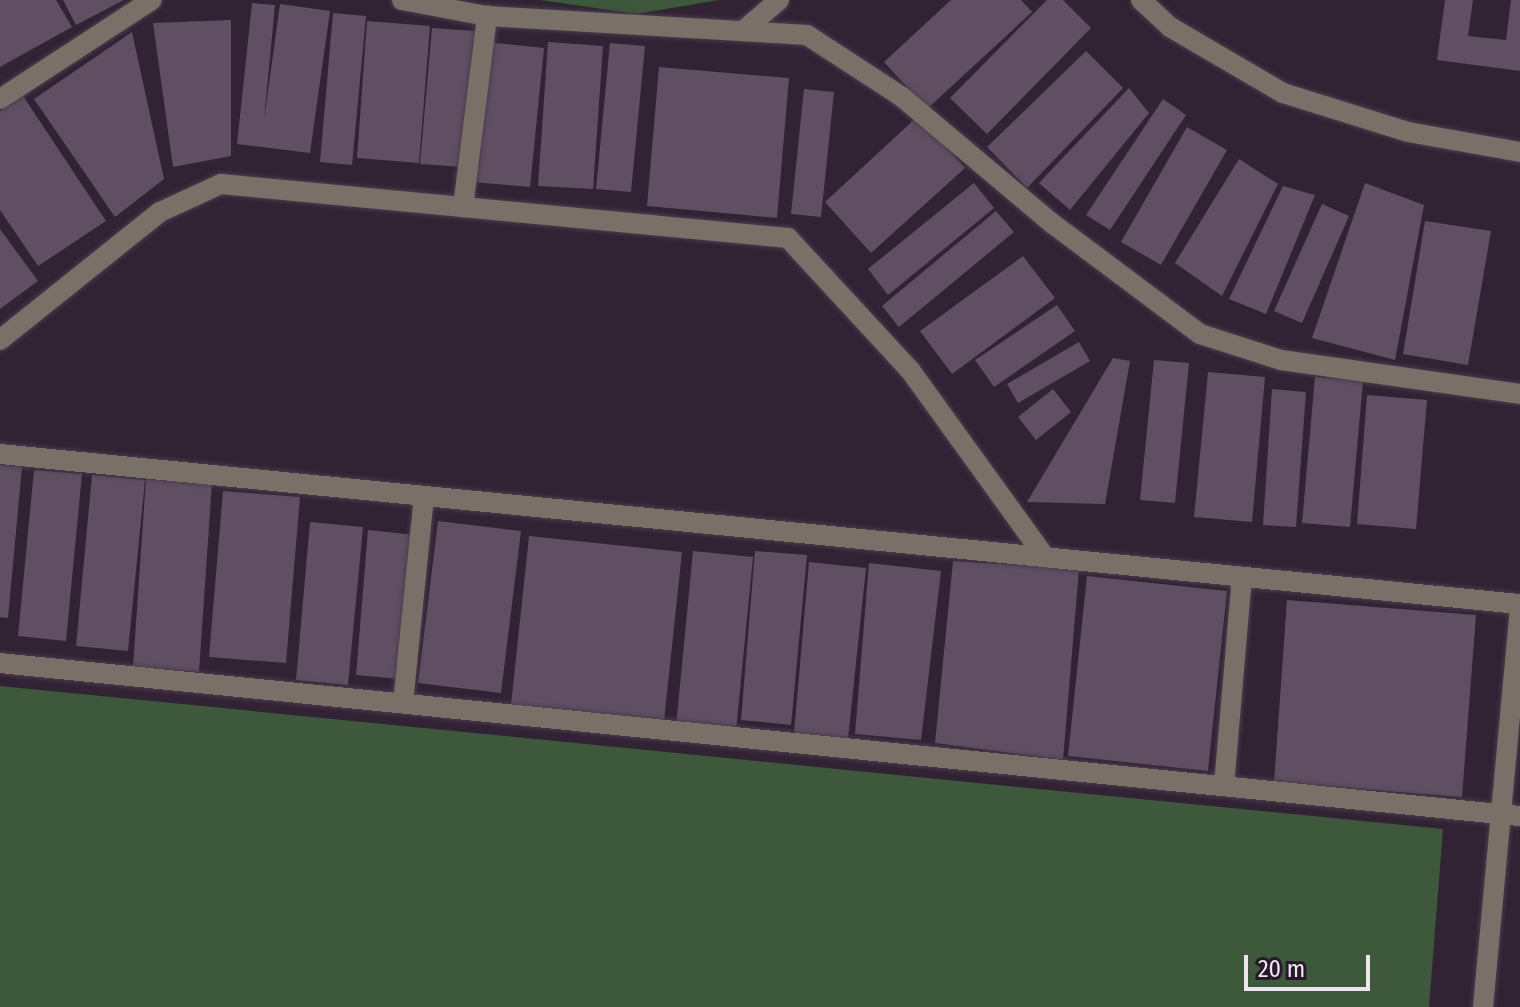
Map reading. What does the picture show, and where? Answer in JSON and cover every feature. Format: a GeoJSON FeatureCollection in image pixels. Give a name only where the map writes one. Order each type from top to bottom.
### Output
{"type":"FeatureCollection","features":[{"type":"Feature","properties":{"kind":"street"},"geometry":{"type":"LineString","coordinates":[[0,99],[152,0]]}},
{"type":"Feature","properties":{"kind":"street"},"geometry":{"type":"LineString","coordinates":[[402,0],[487,16],[807,35],[842,52],[1200,334],[1281,360],[1520,394]]}},
{"type":"Feature","properties":{"kind":"street"},"geometry":{"type":"LineString","coordinates":[[744,30],[779,0]]}},
{"type":"Feature","properties":{"kind":"street"},"geometry":{"type":"LineString","coordinates":[[1141,0],[1170,27],[1283,93],[1408,132],[1520,152]]}},
{"type":"Feature","properties":{"kind":"street"},"geometry":{"type":"LineString","coordinates":[[463,207],[487,16]]}},
{"type":"Feature","properties":{"kind":"street"},"geometry":{"type":"LineString","coordinates":[[0,340],[160,212],[221,184],[788,238],[910,370],[1045,557]]}},
{"type":"Feature","properties":{"kind":"street"},"geometry":{"type":"LineString","coordinates":[[0,454],[1520,606],[1511,815],[1483,1007]]}},
{"type":"Feature","properties":{"kind":"street"},"geometry":{"type":"LineString","coordinates":[[403,703],[424,496]]}},
{"type":"Feature","properties":{"kind":"street"},"geometry":{"type":"LineString","coordinates":[[1224,786],[1242,577]]}},
{"type":"Feature","properties":{"kind":"street"},"geometry":{"type":"LineString","coordinates":[[0,663],[1511,815]]}},
{"type":"Feature","properties":{"kind":"green space"},"geometry":{"type":"Polygon","coordinates":[[[540,0],[719,0],[636,14],[540,0]]]}},
{"type":"Feature","properties":{"kind":"green space"},"geometry":{"type":"Polygon","coordinates":[[[0,686],[1443,829],[1429,1007],[0,1007],[0,686]]]}},
{"type":"Feature","properties":{"kind":"building"},"geometry":{"type":"Polygon","coordinates":[[[0,0],[56,0],[72,27],[0,67],[0,0]]]}},
{"type":"Feature","properties":{"kind":"building"},"geometry":{"type":"Polygon","coordinates":[[[63,0],[124,0],[76,25],[63,0]]]}},
{"type":"Feature","properties":{"kind":"building"},"geometry":{"type":"Polygon","coordinates":[[[951,0],[1021,0],[1032,12],[927,109],[884,62],[951,0]]]}},
{"type":"Feature","properties":{"kind":"building"},"geometry":{"type":"Polygon","coordinates":[[[1047,0],[1063,0],[1091,28],[987,134],[950,98],[1047,0]]]}},
{"type":"Feature","properties":{"kind":"building"},"geometry":{"type":"Polygon","coordinates":[[[1445,0],[1473,0],[1468,36],[1506,40],[1511,0],[1520,0],[1520,71],[1437,60],[1445,0]]]}},
{"type":"Feature","properties":{"kind":"building"},"geometry":{"type":"Polygon","coordinates":[[[252,3],[275,5],[264,120],[280,4],[330,11],[310,153],[237,144],[252,3]]]}},
{"type":"Feature","properties":{"kind":"building"},"geometry":{"type":"Polygon","coordinates":[[[333,13],[366,16],[352,165],[320,162],[333,13]]]}},
{"type":"Feature","properties":{"kind":"building"},"geometry":{"type":"Polygon","coordinates":[[[231,20],[231,156],[173,167],[153,23],[231,20]]]}},
{"type":"Feature","properties":{"kind":"building"},"geometry":{"type":"Polygon","coordinates":[[[367,21],[430,26],[419,163],[357,158],[367,21]]]}},
{"type":"Feature","properties":{"kind":"building"},"geometry":{"type":"Polygon","coordinates":[[[432,28],[476,31],[464,167],[420,164],[432,28]]]}},
{"type":"Feature","properties":{"kind":"building"},"geometry":{"type":"Polygon","coordinates":[[[132,32],[164,179],[115,217],[34,99],[132,32]]]}},
{"type":"Feature","properties":{"kind":"building"},"geometry":{"type":"Polygon","coordinates":[[[487,42],[544,48],[530,187],[473,182],[487,42]]]}},
{"type":"Feature","properties":{"kind":"building"},"geometry":{"type":"Polygon","coordinates":[[[548,42],[603,46],[593,189],[538,186],[548,42]]]}},
{"type":"Feature","properties":{"kind":"building"},"geometry":{"type":"Polygon","coordinates":[[[610,43],[645,46],[631,192],[596,189],[610,43]]]}},
{"type":"Feature","properties":{"kind":"building"},"geometry":{"type":"Polygon","coordinates":[[[1086,51],[1123,88],[1027,188],[987,147],[1086,51]]]}},
{"type":"Feature","properties":{"kind":"building"},"geometry":{"type":"Polygon","coordinates":[[[659,67],[789,78],[777,218],[647,206],[659,67]]]}},
{"type":"Feature","properties":{"kind":"building"},"geometry":{"type":"Polygon","coordinates":[[[1129,88],[1149,113],[1070,210],[1039,183],[1129,88]]]}},
{"type":"Feature","properties":{"kind":"building"},"geometry":{"type":"Polygon","coordinates":[[[804,89],[834,92],[821,217],[791,214],[804,89]]]}},
{"type":"Feature","properties":{"kind":"building"},"geometry":{"type":"Polygon","coordinates":[[[23,96],[106,221],[38,266],[0,210],[0,111],[23,96]]]}},
{"type":"Feature","properties":{"kind":"building"},"geometry":{"type":"Polygon","coordinates":[[[1163,99],[1186,115],[1110,230],[1086,215],[1163,99]]]}},
{"type":"Feature","properties":{"kind":"building"},"geometry":{"type":"Polygon","coordinates":[[[918,116],[965,168],[871,253],[825,202],[918,116]]]}},
{"type":"Feature","properties":{"kind":"building"},"geometry":{"type":"Polygon","coordinates":[[[1187,127],[1227,150],[1161,265],[1121,242],[1187,127]]]}},
{"type":"Feature","properties":{"kind":"building"},"geometry":{"type":"Polygon","coordinates":[[[1239,159],[1278,184],[1222,296],[1175,263],[1239,159]]]}},
{"type":"Feature","properties":{"kind":"building"},"geometry":{"type":"Polygon","coordinates":[[[974,183],[994,208],[888,295],[868,269],[974,183]]]}},
{"type":"Feature","properties":{"kind":"building"},"geometry":{"type":"Polygon","coordinates":[[[1365,183],[1424,205],[1395,360],[1312,338],[1365,183]]]}},
{"type":"Feature","properties":{"kind":"building"},"geometry":{"type":"Polygon","coordinates":[[[1283,186],[1315,195],[1266,314],[1229,299],[1283,186]]]}},
{"type":"Feature","properties":{"kind":"building"},"geometry":{"type":"Polygon","coordinates":[[[1322,204],[1349,216],[1302,323],[1274,311],[1322,204]]]}},
{"type":"Feature","properties":{"kind":"building"},"geometry":{"type":"Polygon","coordinates":[[[996,211],[1014,232],[899,327],[882,306],[996,211]]]}},
{"type":"Feature","properties":{"kind":"building"},"geometry":{"type":"Polygon","coordinates":[[[1425,221],[1491,231],[1468,365],[1403,354],[1425,221]]]}},
{"type":"Feature","properties":{"kind":"building"},"geometry":{"type":"Polygon","coordinates":[[[0,229],[38,281],[0,309],[0,229]]]}},
{"type":"Feature","properties":{"kind":"building"},"geometry":{"type":"Polygon","coordinates":[[[1023,256],[1055,298],[952,374],[920,331],[1023,256]]]}},
{"type":"Feature","properties":{"kind":"building"},"geometry":{"type":"Polygon","coordinates":[[[1057,305],[1075,331],[994,387],[975,360],[1057,305]]]}},
{"type":"Feature","properties":{"kind":"building"},"geometry":{"type":"Polygon","coordinates":[[[1079,342],[1090,361],[1018,403],[1007,384],[1079,342]]]}},
{"type":"Feature","properties":{"kind":"building"},"geometry":{"type":"Polygon","coordinates":[[[1113,358],[1130,361],[1105,504],[1027,502],[1113,358]]]}},
{"type":"Feature","properties":{"kind":"building"},"geometry":{"type":"Polygon","coordinates":[[[1154,360],[1189,363],[1175,503],[1140,500],[1154,360]]]}},
{"type":"Feature","properties":{"kind":"building"},"geometry":{"type":"Polygon","coordinates":[[[1208,372],[1265,377],[1252,522],[1194,517],[1208,372]]]}},
{"type":"Feature","properties":{"kind":"building"},"geometry":{"type":"Polygon","coordinates":[[[1315,377],[1363,381],[1350,527],[1302,523],[1315,377]]]}},
{"type":"Feature","properties":{"kind":"building"},"geometry":{"type":"Polygon","coordinates":[[[1053,389],[1071,412],[1036,440],[1018,417],[1053,389]]]}},
{"type":"Feature","properties":{"kind":"building"},"geometry":{"type":"Polygon","coordinates":[[[1272,389],[1306,392],[1296,527],[1263,525],[1272,389]]]}},
{"type":"Feature","properties":{"kind":"building"},"geometry":{"type":"Polygon","coordinates":[[[1367,395],[1427,400],[1416,529],[1357,524],[1367,395]]]}},
{"type":"Feature","properties":{"kind":"building"},"geometry":{"type":"Polygon","coordinates":[[[0,465],[22,467],[8,618],[0,617],[0,465]]]}},
{"type":"Feature","properties":{"kind":"building"},"geometry":{"type":"Polygon","coordinates":[[[34,470],[82,474],[66,641],[18,636],[34,470]]]}},
{"type":"Feature","properties":{"kind":"building"},"geometry":{"type":"Polygon","coordinates":[[[92,475],[145,480],[128,651],[76,646],[92,475]]]}},
{"type":"Feature","properties":{"kind":"building"},"geometry":{"type":"Polygon","coordinates":[[[146,479],[212,483],[199,672],[133,667],[146,479]]]}},
{"type":"Feature","properties":{"kind":"building"},"geometry":{"type":"Polygon","coordinates":[[[223,491],[300,497],[286,663],[209,657],[223,491]]]}},
{"type":"Feature","properties":{"kind":"building"},"geometry":{"type":"Polygon","coordinates":[[[438,521],[521,531],[501,693],[418,683],[438,521]]]}},
{"type":"Feature","properties":{"kind":"building"},"geometry":{"type":"Polygon","coordinates":[[[310,522],[363,527],[348,685],[296,680],[310,522]]]}},
{"type":"Feature","properties":{"kind":"building"},"geometry":{"type":"Polygon","coordinates":[[[368,530],[415,535],[401,679],[356,675],[368,530]]]}},
{"type":"Feature","properties":{"kind":"building"},"geometry":{"type":"Polygon","coordinates":[[[529,536],[682,552],[664,721],[511,705],[529,536]]]}},
{"type":"Feature","properties":{"kind":"building"},"geometry":{"type":"Polygon","coordinates":[[[693,551],[753,557],[736,731],[676,726],[693,551]]]}},
{"type":"Feature","properties":{"kind":"building"},"geometry":{"type":"Polygon","coordinates":[[[755,551],[807,555],[791,725],[741,720],[755,551]]]}},
{"type":"Feature","properties":{"kind":"building"},"geometry":{"type":"Polygon","coordinates":[[[953,561],[1079,569],[1063,760],[935,743],[953,561]]]}},
{"type":"Feature","properties":{"kind":"building"},"geometry":{"type":"Polygon","coordinates":[[[809,562],[866,568],[848,739],[794,733],[809,562]]]}},
{"type":"Feature","properties":{"kind":"building"},"geometry":{"type":"Polygon","coordinates":[[[869,563],[941,571],[921,740],[855,734],[869,563]]]}},
{"type":"Feature","properties":{"kind":"building"},"geometry":{"type":"Polygon","coordinates":[[[1087,576],[1227,591],[1208,771],[1068,756],[1087,576]]]}},
{"type":"Feature","properties":{"kind":"building"},"geometry":{"type":"Polygon","coordinates":[[[1287,600],[1476,615],[1462,797],[1274,782],[1287,600]]]}}]}
